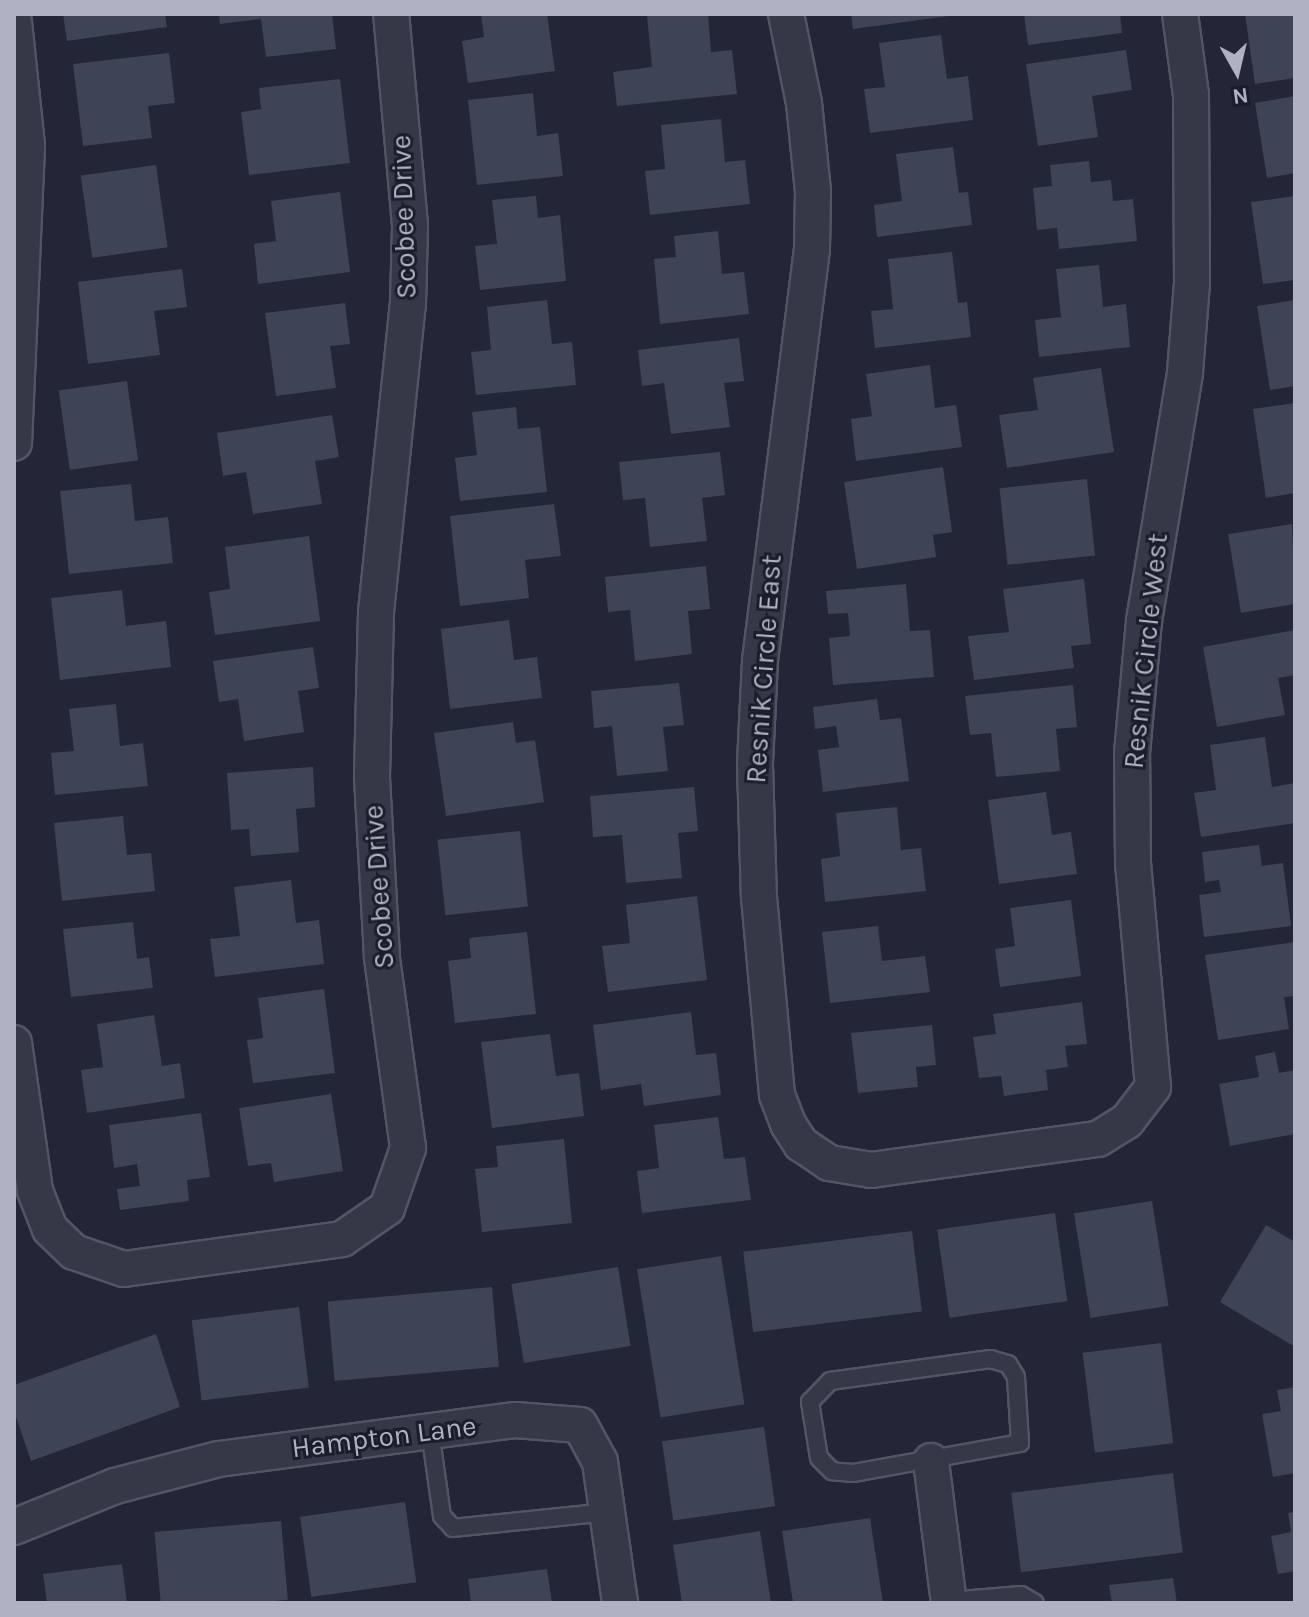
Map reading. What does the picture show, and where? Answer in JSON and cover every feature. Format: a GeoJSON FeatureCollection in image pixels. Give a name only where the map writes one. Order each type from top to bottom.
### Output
{"type":"FeatureCollection","features":[{"type":"Feature","properties":{"kind":"street","name":"Scobee Drive"},"geometry":{"type":"LineString","coordinates":[[14,1043],[35,1191],[50,1229],[74,1252],[124,1269],[342,1239],[387,1208],[408,1148],[382,957],[372,776],[376,612],[408,304],[410,225],[391,14]]}},
{"type":"Feature","properties":{"kind":"street","name":"Resnik Circle East"},"geometry":{"type":"LineString","coordinates":[[786,14],[804,103],[813,191],[804,328],[771,548],[755,750],[759,897],[777,1095],[801,1144],[829,1163],[871,1170],[972,1159]]}},
{"type":"Feature","properties":{"kind":"street","name":"Resnik Circle West"},"geometry":{"type":"LineString","coordinates":[[972,1159],[1098,1139],[1127,1121],[1153,1087],[1133,862],[1132,753],[1144,621],[1185,372],[1192,283],[1191,95],[1180,14]]}},
{"type":"Feature","properties":{"kind":"street"},"geometry":{"type":"LineString","coordinates":[[14,22],[20,174],[14,443]]}},
{"type":"Feature","properties":{"kind":"street","name":"Hampton Lane"},"geometry":{"type":"LineString","coordinates":[[14,1527],[115,1486],[219,1459],[515,1420],[580,1425],[600,1462],[620,1603]]}},
{"type":"Feature","properties":{"kind":"street"},"geometry":{"type":"LineString","coordinates":[[931,1461],[949,1602]]}},
{"type":"Feature","properties":{"kind":"lane"},"geometry":{"type":"LineString","coordinates":[[990,1359],[1008,1364],[1016,1377],[1020,1443],[931,1461],[853,1473],[832,1471],[819,1458],[810,1402],[815,1393],[830,1381],[990,1359]]}},
{"type":"Feature","properties":{"kind":"lane"},"geometry":{"type":"LineString","coordinates":[[430,1431],[442,1516],[453,1528],[607,1512]]}},
{"type":"Feature","properties":{"kind":"lane"},"geometry":{"type":"LineString","coordinates":[[949,1602],[1021,1595],[1035,1603]]}},
{"type":"Feature","properties":{"kind":"building"},"geometry":{"type":"Polygon","coordinates":[[[63,14],[165,14],[167,27],[67,41],[63,14]]]}},
{"type":"Feature","properties":{"kind":"building"},"geometry":{"type":"Polygon","coordinates":[[[219,14],[332,14],[336,49],[266,57],[261,19],[220,24],[219,14]]]}},
{"type":"Feature","properties":{"kind":"building"},"geometry":{"type":"Polygon","coordinates":[[[481,14],[547,14],[555,71],[468,83],[462,41],[484,37],[481,14]]]}},
{"type":"Feature","properties":{"kind":"building"},"geometry":{"type":"Polygon","coordinates":[[[708,14],[711,52],[732,50],[737,94],[617,106],[613,72],[652,67],[647,15],[708,14]]]}},
{"type":"Feature","properties":{"kind":"building"},"geometry":{"type":"Polygon","coordinates":[[[851,14],[949,14],[949,16],[853,29],[851,14]]]}},
{"type":"Feature","properties":{"kind":"building"},"geometry":{"type":"Polygon","coordinates":[[[1024,14],[1120,14],[1122,33],[1028,45],[1024,14]]]}},
{"type":"Feature","properties":{"kind":"building"},"geometry":{"type":"Polygon","coordinates":[[[1245,14],[1295,14],[1295,78],[1255,84],[1245,14]]]}},
{"type":"Feature","properties":{"kind":"building"},"geometry":{"type":"Polygon","coordinates":[[[941,35],[947,79],[968,76],[973,120],[870,133],[864,89],[885,87],[879,43],[941,35]]]}},
{"type":"Feature","properties":{"kind":"building"},"geometry":{"type":"Polygon","coordinates":[[[1126,50],[1132,90],[1092,96],[1098,137],[1038,146],[1026,64],[1126,50]]]}},
{"type":"Feature","properties":{"kind":"building"},"geometry":{"type":"Polygon","coordinates":[[[169,53],[175,103],[148,106],[152,138],[83,146],[73,64],[169,53]]]}},
{"type":"Feature","properties":{"kind":"building"},"geometry":{"type":"Polygon","coordinates":[[[340,79],[350,163],[249,175],[241,112],[261,109],[259,88],[340,79]]]}},
{"type":"Feature","properties":{"kind":"building"},"geometry":{"type":"Polygon","coordinates":[[[533,93],[537,136],[558,133],[563,176],[477,185],[468,100],[533,93]]]}},
{"type":"Feature","properties":{"kind":"building"},"geometry":{"type":"Polygon","coordinates":[[[1295,96],[1295,173],[1267,178],[1255,103],[1295,96]]]}},
{"type":"Feature","properties":{"kind":"building"},"geometry":{"type":"Polygon","coordinates":[[[721,119],[725,162],[745,160],[750,204],[650,215],[645,171],[665,169],[661,125],[721,119]]]}},
{"type":"Feature","properties":{"kind":"building"},"geometry":{"type":"Polygon","coordinates":[[[953,147],[959,193],[968,192],[972,225],[877,237],[874,205],[902,201],[896,154],[953,147]]]}},
{"type":"Feature","properties":{"kind":"building"},"geometry":{"type":"Polygon","coordinates":[[[1089,161],[1091,182],[1111,180],[1113,201],[1133,199],[1137,241],[1059,249],[1057,228],[1037,230],[1033,188],[1052,186],[1050,165],[1089,161]]]}},
{"type":"Feature","properties":{"kind":"building"},"geometry":{"type":"Polygon","coordinates":[[[156,165],[168,247],[92,258],[81,176],[156,165]]]}},
{"type":"Feature","properties":{"kind":"building"},"geometry":{"type":"Polygon","coordinates":[[[340,192],[350,272],[258,284],[254,244],[276,241],[271,201],[340,192]]]}},
{"type":"Feature","properties":{"kind":"building"},"geometry":{"type":"Polygon","coordinates":[[[536,196],[538,218],[560,215],[566,281],[480,290],[475,246],[497,244],[492,200],[536,196]]]}},
{"type":"Feature","properties":{"kind":"building"},"geometry":{"type":"Polygon","coordinates":[[[1295,196],[1295,280],[1263,284],[1251,202],[1295,196]]]}},
{"type":"Feature","properties":{"kind":"building"},"geometry":{"type":"Polygon","coordinates":[[[718,231],[722,274],[744,272],[749,314],[660,324],[654,259],[676,257],[674,236],[718,231]]]}},
{"type":"Feature","properties":{"kind":"building"},"geometry":{"type":"Polygon","coordinates":[[[952,252],[958,303],[967,302],[971,337],[875,348],[871,311],[893,309],[888,259],[952,252]]]}},
{"type":"Feature","properties":{"kind":"building"},"geometry":{"type":"Polygon","coordinates":[[[1099,265],[1103,307],[1126,304],[1130,347],[1039,357],[1035,320],[1061,317],[1056,269],[1099,265]]]}},
{"type":"Feature","properties":{"kind":"building"},"geometry":{"type":"Polygon","coordinates":[[[182,269],[187,307],[154,311],[160,355],[88,364],[78,282],[182,269]]]}},
{"type":"Feature","properties":{"kind":"building"},"geometry":{"type":"Polygon","coordinates":[[[547,300],[552,344],[572,342],[576,385],[476,395],[471,352],[491,350],[487,307],[547,300]]]}},
{"type":"Feature","properties":{"kind":"building"},"geometry":{"type":"Polygon","coordinates":[[[1295,300],[1295,386],[1270,390],[1257,306],[1295,300]]]}},
{"type":"Feature","properties":{"kind":"building"},"geometry":{"type":"Polygon","coordinates":[[[345,303],[350,344],[330,346],[336,388],[276,396],[265,313],[345,303]]]}},
{"type":"Feature","properties":{"kind":"building"},"geometry":{"type":"Polygon","coordinates":[[[739,338],[744,381],[724,383],[730,427],[671,434],[664,383],[642,386],[638,350],[739,338]]]}},
{"type":"Feature","properties":{"kind":"building"},"geometry":{"type":"Polygon","coordinates":[[[930,365],[935,408],[956,405],[962,447],[856,461],[851,419],[872,416],[866,374],[930,365]]]}},
{"type":"Feature","properties":{"kind":"building"},"geometry":{"type":"Polygon","coordinates":[[[1101,368],[1114,452],[1007,468],[999,415],[1038,410],[1033,378],[1101,368]]]}},
{"type":"Feature","properties":{"kind":"building"},"geometry":{"type":"Polygon","coordinates":[[[127,381],[138,460],[70,470],[59,391],[127,381]]]}},
{"type":"Feature","properties":{"kind":"building"},"geometry":{"type":"Polygon","coordinates":[[[1295,403],[1295,493],[1266,498],[1253,409],[1295,403]]]}},
{"type":"Feature","properties":{"kind":"building"},"geometry":{"type":"Polygon","coordinates":[[[516,407],[518,429],[540,427],[547,492],[460,501],[455,458],[477,455],[472,412],[516,407]]]}},
{"type":"Feature","properties":{"kind":"building"},"geometry":{"type":"Polygon","coordinates":[[[332,415],[339,457],[315,461],[322,504],[253,514],[246,472],[223,476],[217,433],[332,415]]]}},
{"type":"Feature","properties":{"kind":"building"},"geometry":{"type":"Polygon","coordinates":[[[720,452],[725,495],[702,498],[707,541],[650,547],[645,498],[623,500],[619,462],[720,452]]]}},
{"type":"Feature","properties":{"kind":"building"},"geometry":{"type":"Polygon","coordinates":[[[943,467],[952,532],[933,535],[936,557],[857,569],[844,482],[943,467]]]}},
{"type":"Feature","properties":{"kind":"building"},"geometry":{"type":"Polygon","coordinates":[[[1087,479],[1095,556],[1008,565],[999,488],[1087,479]]]}},
{"type":"Feature","properties":{"kind":"building"},"geometry":{"type":"Polygon","coordinates":[[[131,484],[135,521],[168,517],[173,563],[69,574],[60,491],[131,484]]]}},
{"type":"Feature","properties":{"kind":"building"},"geometry":{"type":"Polygon","coordinates":[[[554,504],[561,556],[525,560],[529,598],[460,606],[450,516],[554,504]]]}},
{"type":"Feature","properties":{"kind":"building"},"geometry":{"type":"Polygon","coordinates":[[[1292,524],[1295,604],[1241,613],[1228,534],[1292,524]]]}},
{"type":"Feature","properties":{"kind":"building"},"geometry":{"type":"Polygon","coordinates":[[[309,536],[320,621],[215,635],[209,592],[230,589],[225,547],[309,536]]]}},
{"type":"Feature","properties":{"kind":"building"},"geometry":{"type":"Polygon","coordinates":[[[706,566],[710,609],[688,611],[692,654],[635,661],[630,610],[608,612],[605,577],[706,566]]]}},
{"type":"Feature","properties":{"kind":"building"},"geometry":{"type":"Polygon","coordinates":[[[1084,579],[1091,644],[1071,646],[1074,668],[974,680],[968,636],[1009,632],[1003,589],[1084,579]]]}},
{"type":"Feature","properties":{"kind":"building"},"geometry":{"type":"Polygon","coordinates":[[[906,584],[910,631],[930,630],[934,677],[833,685],[829,638],[850,636],[848,613],[828,614],[826,591],[906,584]]]}},
{"type":"Feature","properties":{"kind":"building"},"geometry":{"type":"Polygon","coordinates":[[[122,590],[126,626],[166,621],[171,667],[60,680],[51,598],[122,590]]]}},
{"type":"Feature","properties":{"kind":"building"},"geometry":{"type":"Polygon","coordinates":[[[509,620],[514,660],[537,657],[542,698],[450,709],[441,629],[509,620]]]}},
{"type":"Feature","properties":{"kind":"building"},"geometry":{"type":"Polygon","coordinates":[[[1295,630],[1295,675],[1278,678],[1285,715],[1217,727],[1203,647],[1295,630]]]}},
{"type":"Feature","properties":{"kind":"building"},"geometry":{"type":"Polygon","coordinates":[[[313,647],[319,688],[298,691],[304,732],[244,741],[238,699],[219,702],[213,661],[313,647]]]}},
{"type":"Feature","properties":{"kind":"building"},"geometry":{"type":"Polygon","coordinates":[[[679,683],[684,725],[663,727],[668,771],[617,776],[612,726],[594,728],[591,691],[679,683]]]}},
{"type":"Feature","properties":{"kind":"building"},"geometry":{"type":"Polygon","coordinates":[[[1073,685],[1077,727],[1056,729],[1060,771],[996,777],[991,733],[970,735],[965,696],[1073,685]]]}},
{"type":"Feature","properties":{"kind":"building"},"geometry":{"type":"Polygon","coordinates":[[[877,699],[880,720],[901,718],[909,781],[823,792],[818,750],[839,747],[836,726],[815,729],[813,707],[877,699]]]}},
{"type":"Feature","properties":{"kind":"building"},"geometry":{"type":"Polygon","coordinates":[[[116,704],[120,746],[143,743],[148,786],[55,795],[51,753],[74,751],[69,709],[116,704]]]}},
{"type":"Feature","properties":{"kind":"building"},"geometry":{"type":"Polygon","coordinates":[[[513,722],[516,743],[535,740],[544,802],[446,816],[434,733],[513,722]]]}},
{"type":"Feature","properties":{"kind":"building"},"geometry":{"type":"Polygon","coordinates":[[[1265,737],[1272,787],[1295,783],[1295,823],[1201,837],[1194,793],[1216,790],[1210,745],[1265,737]]]}},
{"type":"Feature","properties":{"kind":"building"},"geometry":{"type":"Polygon","coordinates":[[[313,767],[315,807],[296,809],[299,852],[251,856],[249,829],[231,830],[227,773],[313,767]]]}},
{"type":"Feature","properties":{"kind":"building"},"geometry":{"type":"Polygon","coordinates":[[[694,787],[698,831],[678,833],[682,878],[626,883],[622,835],[593,837],[590,796],[694,787]]]}},
{"type":"Feature","properties":{"kind":"building"},"geometry":{"type":"Polygon","coordinates":[[[1046,792],[1052,835],[1071,832],[1077,874],[999,884],[988,800],[1046,792]]]}},
{"type":"Feature","properties":{"kind":"building"},"geometry":{"type":"Polygon","coordinates":[[[897,807],[901,850],[921,848],[926,891],[825,902],[821,859],[840,856],[836,813],[897,807]]]}},
{"type":"Feature","properties":{"kind":"building"},"geometry":{"type":"Polygon","coordinates":[[[123,816],[127,855],[151,853],[155,891],[62,901],[54,823],[123,816]]]}},
{"type":"Feature","properties":{"kind":"building"},"geometry":{"type":"Polygon","coordinates":[[[520,831],[528,907],[445,915],[437,840],[520,831]]]}},
{"type":"Feature","properties":{"kind":"building"},"geometry":{"type":"Polygon","coordinates":[[[1259,845],[1262,866],[1283,863],[1291,926],[1204,937],[1199,895],[1221,892],[1219,880],[1205,882],[1202,852],[1259,845]]]}},
{"type":"Feature","properties":{"kind":"building"},"geometry":{"type":"Polygon","coordinates":[[[291,880],[296,923],[319,920],[324,964],[215,977],[210,939],[240,936],[234,887],[291,880]]]}},
{"type":"Feature","properties":{"kind":"building"},"geometry":{"type":"Polygon","coordinates":[[[697,896],[707,980],[608,992],[602,946],[630,943],[626,905],[697,896]]]}},
{"type":"Feature","properties":{"kind":"building"},"geometry":{"type":"Polygon","coordinates":[[[1071,900],[1081,976],[1000,987],[995,949],[1015,946],[1010,908],[1071,900]]]}},
{"type":"Feature","properties":{"kind":"building"},"geometry":{"type":"Polygon","coordinates":[[[133,922],[137,959],[149,957],[153,988],[71,997],[63,929],[133,922]]]}},
{"type":"Feature","properties":{"kind":"building"},"geometry":{"type":"Polygon","coordinates":[[[878,926],[882,961],[925,956],[930,992],[830,1003],[822,932],[878,926]]]}},
{"type":"Feature","properties":{"kind":"building"},"geometry":{"type":"Polygon","coordinates":[[[527,932],[536,1014],[455,1023],[448,961],[471,958],[469,938],[527,932]]]}},
{"type":"Feature","properties":{"kind":"building"},"geometry":{"type":"Polygon","coordinates":[[[1295,942],[1295,996],[1284,997],[1289,1029],[1218,1040],[1205,955],[1295,942]]]}},
{"type":"Feature","properties":{"kind":"building"},"geometry":{"type":"Polygon","coordinates":[[[324,989],[335,1073],[253,1083],[247,1040],[263,1038],[258,998],[324,989]]]}},
{"type":"Feature","properties":{"kind":"building"},"geometry":{"type":"Polygon","coordinates":[[[1082,1002],[1087,1044],[1065,1046],[1068,1067],[1046,1070],[1048,1090],[1004,1096],[1001,1076],[979,1078],[973,1037],[996,1034],[993,1014],[1082,1002]]]}},
{"type":"Feature","properties":{"kind":"building"},"geometry":{"type":"Polygon","coordinates":[[[691,1012],[696,1055],[716,1053],[721,1095],[644,1106],[641,1084],[601,1090],[593,1025],[691,1012]]]}},
{"type":"Feature","properties":{"kind":"building"},"geometry":{"type":"Polygon","coordinates":[[[154,1015],[162,1066],[180,1063],[185,1098],[87,1113],[81,1070],[103,1067],[97,1024],[154,1015]]]}},
{"type":"Feature","properties":{"kind":"building"},"geometry":{"type":"Polygon","coordinates":[[[932,1025],[936,1065],[916,1067],[918,1087],[858,1093],[851,1033],[932,1025]]]}},
{"type":"Feature","properties":{"kind":"building"},"geometry":{"type":"Polygon","coordinates":[[[550,1034],[556,1076],[579,1073],[584,1116],[492,1128],[481,1042],[550,1034]]]}},
{"type":"Feature","properties":{"kind":"building"},"geometry":{"type":"Polygon","coordinates":[[[1275,1052],[1279,1073],[1295,1070],[1295,1134],[1230,1146],[1219,1084],[1259,1077],[1255,1056],[1275,1052]]]}},
{"type":"Feature","properties":{"kind":"building"},"geometry":{"type":"Polygon","coordinates":[[[331,1094],[343,1171],[274,1182],[271,1163],[248,1166],[239,1108],[331,1094]]]}},
{"type":"Feature","properties":{"kind":"building"},"geometry":{"type":"Polygon","coordinates":[[[201,1113],[210,1177],[187,1180],[189,1201],[120,1210],[117,1189],[140,1186],[137,1164],[114,1168],[109,1125],[201,1113]]]}},
{"type":"Feature","properties":{"kind":"building"},"geometry":{"type":"Polygon","coordinates":[[[718,1117],[724,1159],[745,1157],[751,1200],[642,1213],[637,1171],[659,1168],[654,1125],[718,1117]]]}},
{"type":"Feature","properties":{"kind":"building"},"geometry":{"type":"Polygon","coordinates":[[[564,1139],[572,1223],[482,1232],[475,1169],[498,1167],[496,1146],[564,1139]]]}},
{"type":"Feature","properties":{"kind":"building"},"geometry":{"type":"Polygon","coordinates":[[[1152,1201],[1169,1306],[1091,1318],[1074,1213],[1152,1201]]]}},
{"type":"Feature","properties":{"kind":"building"},"geometry":{"type":"Polygon","coordinates":[[[1055,1213],[1067,1301],[950,1318],[937,1230],[1055,1213]]]}},
{"type":"Feature","properties":{"kind":"building"},"geometry":{"type":"Polygon","coordinates":[[[1266,1225],[1295,1242],[1295,1347],[1220,1302],[1266,1225]]]}},
{"type":"Feature","properties":{"kind":"building"},"geometry":{"type":"Polygon","coordinates":[[[912,1231],[922,1311],[753,1332],[743,1252],[912,1231]]]}},
{"type":"Feature","properties":{"kind":"building"},"geometry":{"type":"Polygon","coordinates":[[[721,1256],[744,1404],[661,1417],[637,1269],[721,1256]]]}},
{"type":"Feature","properties":{"kind":"building"},"geometry":{"type":"Polygon","coordinates":[[[618,1267],[631,1346],[524,1363],[511,1284],[618,1267]]]}},
{"type":"Feature","properties":{"kind":"building"},"geometry":{"type":"Polygon","coordinates":[[[492,1287],[499,1367],[335,1381],[328,1301],[492,1287]]]}},
{"type":"Feature","properties":{"kind":"building"},"geometry":{"type":"Polygon","coordinates":[[[299,1307],[309,1387],[202,1401],[192,1320],[299,1307]]]}},
{"type":"Feature","properties":{"kind":"building"},"geometry":{"type":"Polygon","coordinates":[[[156,1334],[180,1407],[31,1461],[14,1411],[14,1385],[156,1334]]]}},
{"type":"Feature","properties":{"kind":"building"},"geometry":{"type":"Polygon","coordinates":[[[1161,1343],[1173,1443],[1095,1453],[1083,1353],[1161,1343]]]}},
{"type":"Feature","properties":{"kind":"building"},"geometry":{"type":"Polygon","coordinates":[[[1295,1387],[1295,1473],[1273,1477],[1262,1414],[1281,1411],[1277,1390],[1295,1387]]]}},
{"type":"Feature","properties":{"kind":"building"},"geometry":{"type":"Polygon","coordinates":[[[764,1427],[775,1506],[673,1521],[662,1441],[764,1427]]]}},
{"type":"Feature","properties":{"kind":"building"},"geometry":{"type":"Polygon","coordinates":[[[1173,1473],[1183,1552],[1021,1572],[1011,1493],[1173,1473]]]}},
{"type":"Feature","properties":{"kind":"building"},"geometry":{"type":"Polygon","coordinates":[[[405,1502],[416,1582],[311,1597],[300,1517],[405,1502]]]}},
{"type":"Feature","properties":{"kind":"building"},"geometry":{"type":"Polygon","coordinates":[[[1295,1512],[1295,1571],[1278,1574],[1271,1536],[1291,1532],[1288,1513],[1295,1512]]]}},
{"type":"Feature","properties":{"kind":"building"},"geometry":{"type":"Polygon","coordinates":[[[870,1518],[883,1603],[793,1603],[782,1531],[870,1518]]]}},
{"type":"Feature","properties":{"kind":"building"},"geometry":{"type":"Polygon","coordinates":[[[281,1521],[288,1600],[161,1603],[154,1532],[281,1521]]]}},
{"type":"Feature","properties":{"kind":"building"},"geometry":{"type":"Polygon","coordinates":[[[760,1531],[771,1603],[682,1603],[673,1545],[760,1531]]]}},
{"type":"Feature","properties":{"kind":"building"},"geometry":{"type":"Polygon","coordinates":[[[122,1564],[127,1603],[47,1603],[43,1574],[122,1564]]]}},
{"type":"Feature","properties":{"kind":"building"},"geometry":{"type":"Polygon","coordinates":[[[547,1569],[552,1603],[471,1603],[468,1579],[547,1569]]]}},
{"type":"Feature","properties":{"kind":"building"},"geometry":{"type":"Polygon","coordinates":[[[1173,1578],[1177,1603],[1112,1603],[1109,1585],[1173,1578]]]}}]}
